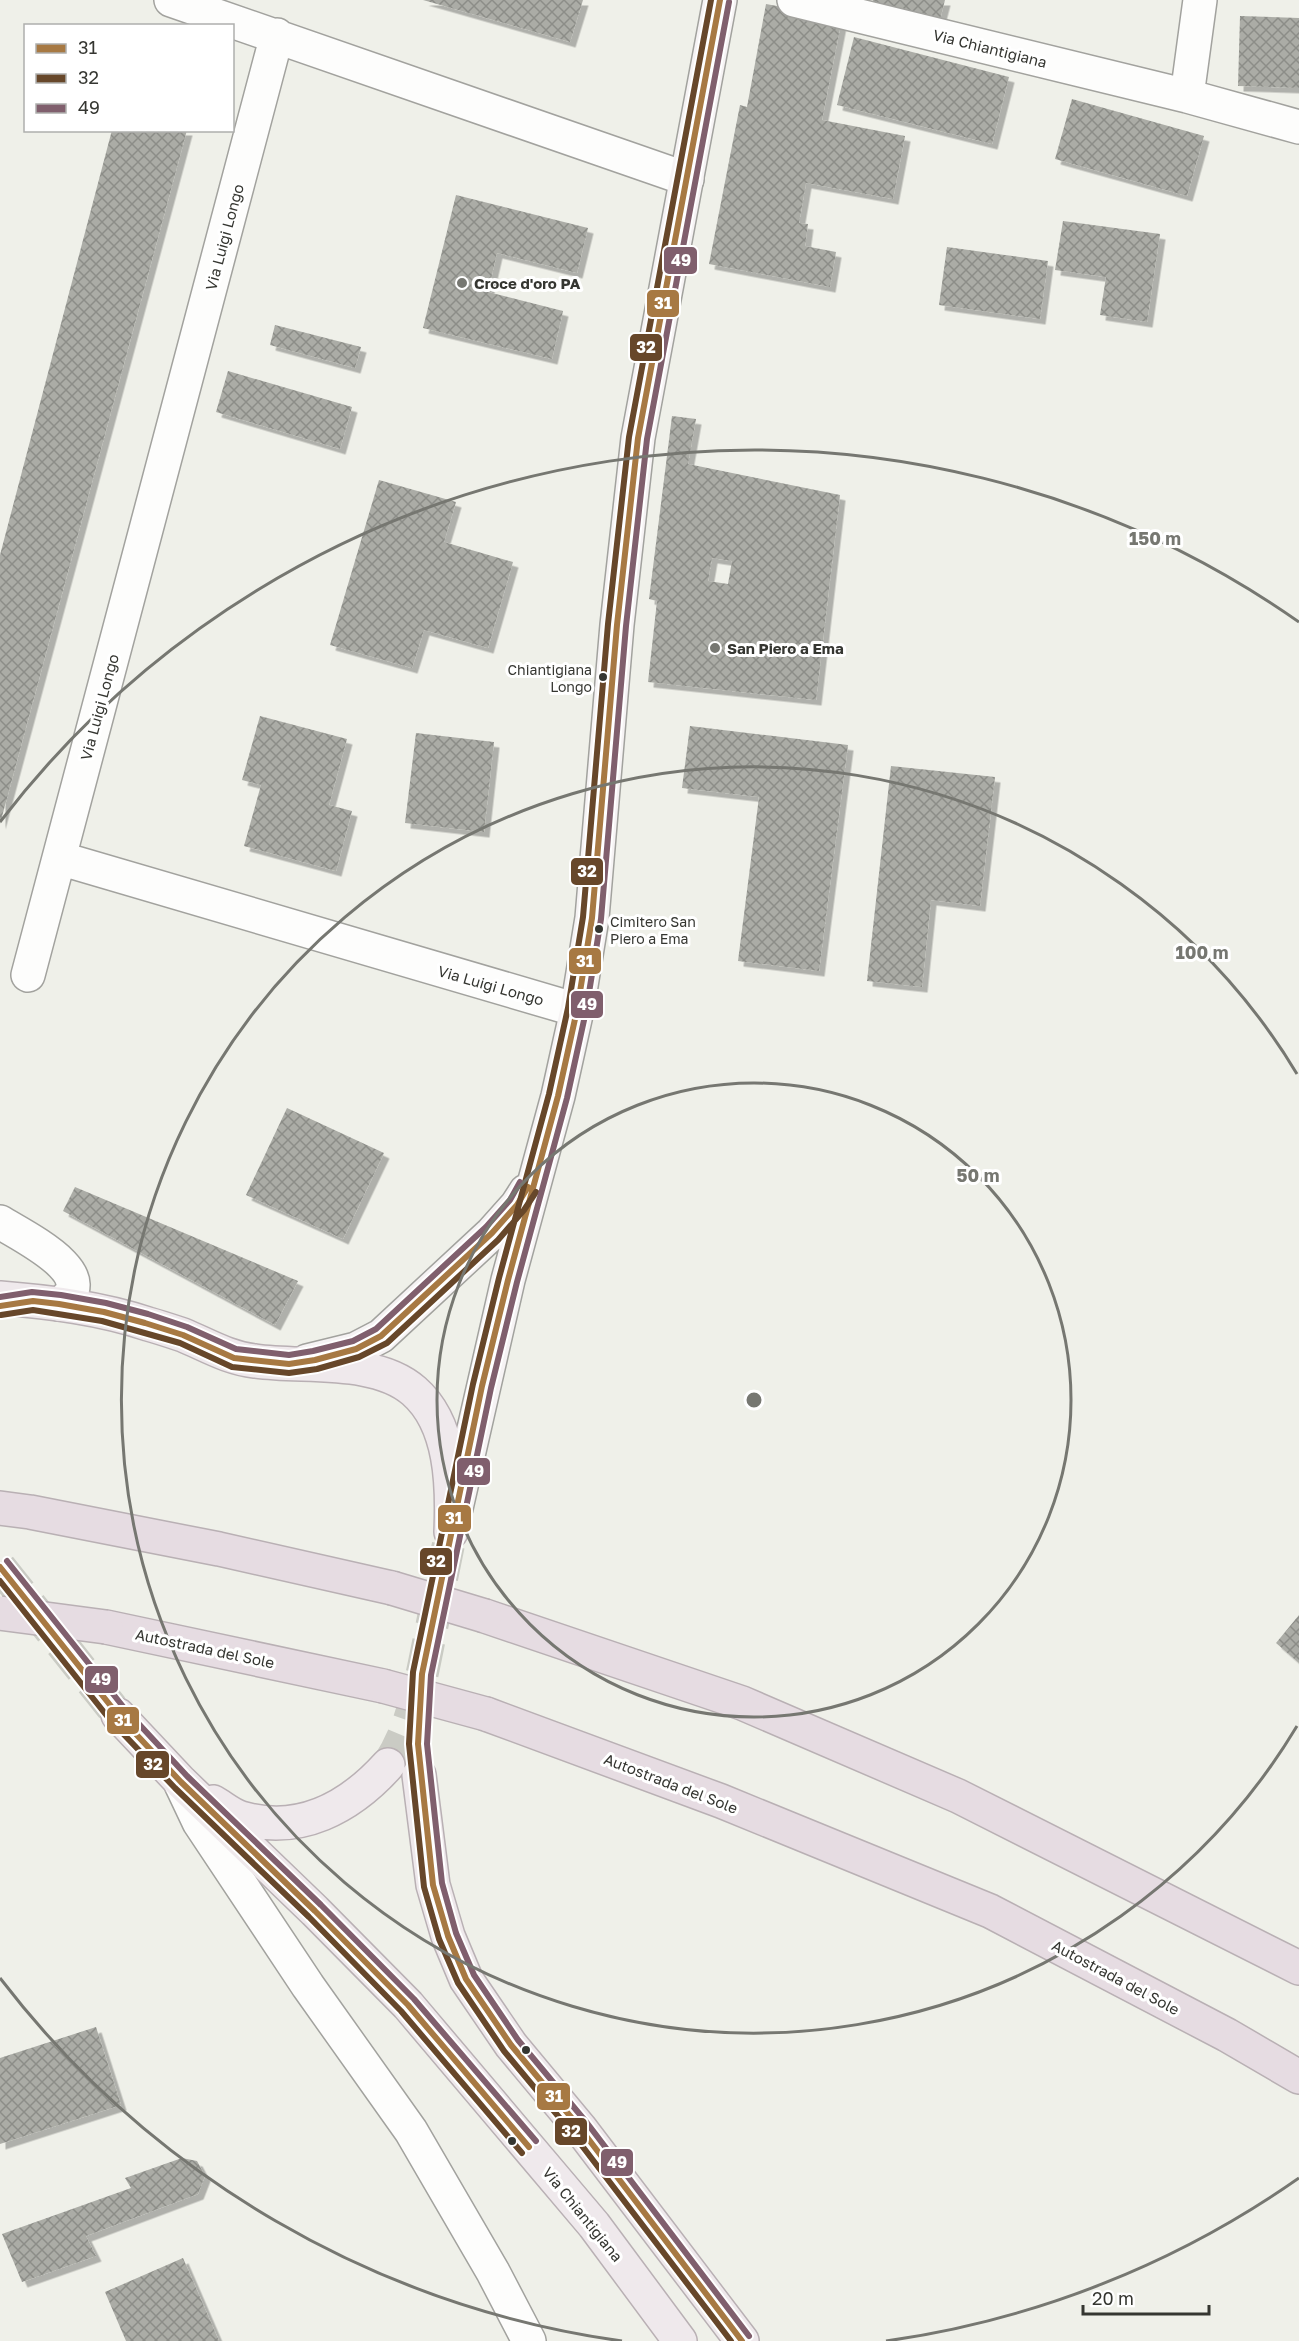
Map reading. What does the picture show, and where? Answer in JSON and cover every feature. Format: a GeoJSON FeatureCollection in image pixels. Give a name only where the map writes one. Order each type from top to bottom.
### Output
{"type":"FeatureCollection","features":[{"type":"Feature","properties":{"kind":"highway"},"geometry":{"type":"LineString","coordinates":[[15,1510],[219,1549],[392,1588],[485,1616],[742,1703],[958,1796],[1299,1968]]}},
{"type":"Feature","properties":{"kind":"highway","name":"Autostrada del Sole"},"geometry":{"type":"LineString","coordinates":[[0,1612],[106,1626],[383,1686],[486,1714],[722,1801],[990,1911],[1227,2035],[1299,2077]]}},
{"type":"Feature","properties":{"kind":"main road"},"geometry":{"type":"LineString","coordinates":[[0,1298],[104,1312],[183,1335],[234,1358],[350,1367],[375,1371],[395,1378],[414,1391],[430,1411],[440,1430],[446,1452],[452,1504],[450,1532]]}},
{"type":"Feature","properties":{"kind":"main road"},"geometry":{"type":"LineString","coordinates":[[0,1306],[46,1303]]}},
{"type":"Feature","properties":{"kind":"main road","name":"Via Chiantigiana"},"geometry":{"type":"LineString","coordinates":[[118,1715],[181,1782],[315,1911],[408,2005],[594,2225],[680,2341]]}},
{"type":"Feature","properties":{"kind":"main road","name":"Via Chiantigiana"},"geometry":{"type":"LineString","coordinates":[[181,1782],[240,1818],[267,1822],[292,1821],[322,1816],[348,1801],[372,1783],[387,1765]]}},
{"type":"Feature","properties":{"kind":"main road"},"geometry":{"type":"LineString","coordinates":[[419,1775],[433,1885],[448,1936],[466,1979],[511,2045],[580,2128],[742,2341]]}},
{"type":"Feature","properties":{"kind":"street"},"geometry":{"type":"LineString","coordinates":[[171,0],[687,179]]}},
{"type":"Feature","properties":{"kind":"street"},"geometry":{"type":"LineString","coordinates":[[450,1532],[482,1386],[558,1096],[577,1010],[592,918],[617,625],[638,438],[720,0]]}},
{"type":"Feature","properties":{"kind":"street","name":"Via Chiantigiana"},"geometry":{"type":"LineString","coordinates":[[794,0],[1187,96],[1299,127]]}},
{"type":"Feature","properties":{"kind":"street"},"geometry":{"type":"LineString","coordinates":[[1187,96],[1200,0]]}},
{"type":"Feature","properties":{"kind":"street","name":"Via Luigi Longo"},"geometry":{"type":"LineString","coordinates":[[28,975],[277,35]]}},
{"type":"Feature","properties":{"kind":"street","name":"Via Luigi Longo"},"geometry":{"type":"LineString","coordinates":[[59,858],[577,1010]]}},
{"type":"Feature","properties":{"kind":"street"},"geometry":{"type":"LineString","coordinates":[[289,1364],[356,1349],[381,1336],[492,1233],[517,1205],[536,1174]]}},
{"type":"Feature","properties":{"kind":"street"},"geometry":{"type":"LineString","coordinates":[[0,1222],[52,1255],[69,1270],[73,1290],[71,1295],[46,1303]]}},
{"type":"Feature","properties":{"kind":"street"},"geometry":{"type":"LineString","coordinates":[[181,1782],[199,1822],[269,1928],[411,2131],[493,2272],[529,2341]]}},
{"type":"Feature","properties":{"kind":"building"},"geometry":{"type":"Polygon","coordinates":[[[423,0],[583,0],[570,42],[423,0]]]}},
{"type":"Feature","properties":{"kind":"building"},"geometry":{"type":"Polygon","coordinates":[[[873,0],[945,0],[938,27],[870,12],[873,0]]]}},
{"type":"Feature","properties":{"kind":"building"},"geometry":{"type":"Polygon","coordinates":[[[766,4],[842,18],[822,120],[905,136],[893,199],[806,183],[799,223],[808,224],[805,246],[836,252],[830,287],[709,264],[740,105],[747,107],[766,4]]]}},
{"type":"Feature","properties":{"kind":"building"},"geometry":{"type":"Polygon","coordinates":[[[1240,16],[1299,18],[1299,88],[1238,86],[1240,16]]]}},
{"type":"Feature","properties":{"kind":"building"},"geometry":{"type":"Polygon","coordinates":[[[854,37],[1009,77],[992,144],[837,105],[854,37]]]}},
{"type":"Feature","properties":{"kind":"building"},"geometry":{"type":"Polygon","coordinates":[[[1072,99],[1204,136],[1187,196],[1055,159],[1072,99]]]}},
{"type":"Feature","properties":{"kind":"building"},"geometry":{"type":"Polygon","coordinates":[[[111,132],[186,132],[0,824],[0,555],[111,132]]]}},
{"type":"Feature","properties":{"kind":"building","name":"Croce d'oro PA"},"geometry":{"type":"Polygon","coordinates":[[[456,195],[588,228],[577,273],[497,253],[488,292],[563,311],[552,359],[423,328],[456,195]]]}},
{"type":"Feature","properties":{"kind":"building"},"geometry":{"type":"Polygon","coordinates":[[[1063,221],[1160,234],[1147,322],[1100,315],[1106,277],[1055,270],[1063,221]]]}},
{"type":"Feature","properties":{"kind":"building"},"geometry":{"type":"Polygon","coordinates":[[[947,247],[1048,261],[1040,319],[939,305],[947,247]]]}},
{"type":"Feature","properties":{"kind":"building"},"geometry":{"type":"Polygon","coordinates":[[[275,325],[361,347],[355,368],[270,345],[275,325]]]}},
{"type":"Feature","properties":{"kind":"building"},"geometry":{"type":"Polygon","coordinates":[[[228,371],[352,407],[340,449],[216,412],[228,371]]]}},
{"type":"Feature","properties":{"kind":"building"},"geometry":{"type":"Polygon","coordinates":[[[672,416],[696,419],[688,464],[840,495],[816,700],[648,682],[657,601],[649,599],[672,416]],[[712,558],[708,581],[728,584],[732,561],[712,558]]]}},
{"type":"Feature","properties":{"kind":"building"},"geometry":{"type":"Polygon","coordinates":[[[379,480],[456,502],[444,542],[513,562],[488,648],[424,630],[412,668],[330,645],[379,480]]]}},
{"type":"Feature","properties":{"kind":"building"},"geometry":{"type":"Polygon","coordinates":[[[260,716],[347,739],[329,805],[352,811],[336,871],[244,846],[261,785],[242,780],[260,716]]]}},
{"type":"Feature","properties":{"kind":"building"},"geometry":{"type":"Polygon","coordinates":[[[690,726],[848,745],[819,971],[738,961],[759,797],[682,788],[690,726]]]}},
{"type":"Feature","properties":{"kind":"building"},"geometry":{"type":"Polygon","coordinates":[[[416,733],[494,742],[484,832],[405,823],[416,733]]]}},
{"type":"Feature","properties":{"kind":"building"},"geometry":{"type":"Polygon","coordinates":[[[891,766],[995,777],[980,906],[931,900],[922,987],[867,981],[891,766]]]}},
{"type":"Feature","properties":{"kind":"building"},"geometry":{"type":"Polygon","coordinates":[[[287,1108],[384,1153],[343,1239],[246,1195],[287,1108]]]}},
{"type":"Feature","properties":{"kind":"building"},"geometry":{"type":"Polygon","coordinates":[[[75,1187],[298,1281],[275,1325],[63,1211],[75,1187]]]}},
{"type":"Feature","properties":{"kind":"building"},"geometry":{"type":"Polygon","coordinates":[[[1299,1615],[1299,1663],[1276,1643],[1299,1615]]]}},
{"type":"Feature","properties":{"kind":"building"},"geometry":{"type":"Polygon","coordinates":[[[96,2027],[121,2105],[0,2144],[0,2058],[96,2027]]]}},
{"type":"Feature","properties":{"kind":"building"},"geometry":{"type":"Polygon","coordinates":[[[182,2158],[197,2161],[205,2176],[198,2194],[86,2236],[96,2256],[22,2282],[2,2234],[131,2188],[125,2178],[182,2158]]]}},
{"type":"Feature","properties":{"kind":"building"},"geometry":{"type":"Polygon","coordinates":[[[183,2258],[219,2341],[126,2341],[105,2292],[183,2258]]]}},
{"type":"Feature","properties":{"kind":"tunnel"},"geometry":{"type":"LineString","coordinates":[[388,1765],[404,1735],[415,1703],[451,1532]]}},
{"type":"Feature","properties":{"kind":"tunnel"},"geometry":{"type":"LineString","coordinates":[[0,1567],[118,1715]]}},
{"type":"Feature","properties":{"kind":"transit line","name":"32"},"geometry":{"type":"LineString","coordinates":[[711,0],[629,437],[608,624],[583,917],[568,1008],[549,1094],[473,1384],[413,1672],[409,1744],[424,1887],[439,1939],[458,1983],[504,2051],[573,2134],[731,2341]]}},
{"type":"Feature","properties":{"kind":"transit line","name":"31"},"geometry":{"type":"LineString","coordinates":[[720,0],[638,438],[617,625],[592,918],[577,1010],[558,1096],[482,1386],[422,1674],[418,1744],[433,1885],[448,1936],[466,1979],[511,2045],[580,2128],[742,2341]]}},
{"type":"Feature","properties":{"kind":"transit line","name":"49"},"geometry":{"type":"LineString","coordinates":[[729,2],[647,439],[626,626],[601,919],[586,1011],[567,1098],[491,1388],[431,1675],[427,1744],[442,1883],[456,1933],[474,1975],[518,2040],[587,2123],[749,2336]]}},
{"type":"Feature","properties":{"kind":"transit line","name":"49"},"geometry":{"type":"LineString","coordinates":[[0,1297],[32,1292],[61,1295],[148,1314],[187,1327],[236,1349],[289,1355],[313,1351],[353,1341],[376,1329],[486,1227],[510,1200],[520,1182]]}},
{"type":"Feature","properties":{"kind":"transit line","name":"31"},"geometry":{"type":"LineString","coordinates":[[0,1306],[33,1301],[59,1304],[104,1312],[145,1323],[183,1335],[234,1358],[289,1364],[315,1360],[356,1349],[381,1336],[492,1233],[517,1205],[528,1187]]}},
{"type":"Feature","properties":{"kind":"transit line","name":"32"},"geometry":{"type":"LineString","coordinates":[[1,1315],[33,1310],[102,1321],[180,1343],[232,1367],[289,1373],[317,1369],[359,1357],[387,1343],[498,1240],[536,1192]]}},
{"type":"Feature","properties":{"kind":"transit line","name":"49"},"geometry":{"type":"LineString","coordinates":[[7,1561],[125,1709],[187,1776],[321,1905],[414,1999],[536,2141]]}},
{"type":"Feature","properties":{"kind":"transit line","name":"31"},"geometry":{"type":"LineString","coordinates":[[0,1567],[118,1715],[181,1782],[315,1911],[408,2005],[529,2147]]}},
{"type":"Feature","properties":{"kind":"transit line","name":"32"},"geometry":{"type":"LineString","coordinates":[[0,1581],[111,1721],[175,1788],[309,1917],[401,2011],[522,2153]]}},
{"type":"Feature","properties":{"kind":"place","name":"Croce d'oro PA"},"geometry":{"type":"Point","coordinates":[462,283]}},
{"type":"Feature","properties":{"kind":"place","name":"San Piero a Ema"},"geometry":{"type":"Point","coordinates":[715,648]}},
{"type":"Feature","properties":{"kind":"place","name":"Chiantigiana Longo"},"geometry":{"type":"Point","coordinates":[603,677]}},
{"type":"Feature","properties":{"kind":"place","name":"Cimitero San Piero a Ema"},"geometry":{"type":"Point","coordinates":[599,929]}}]}
